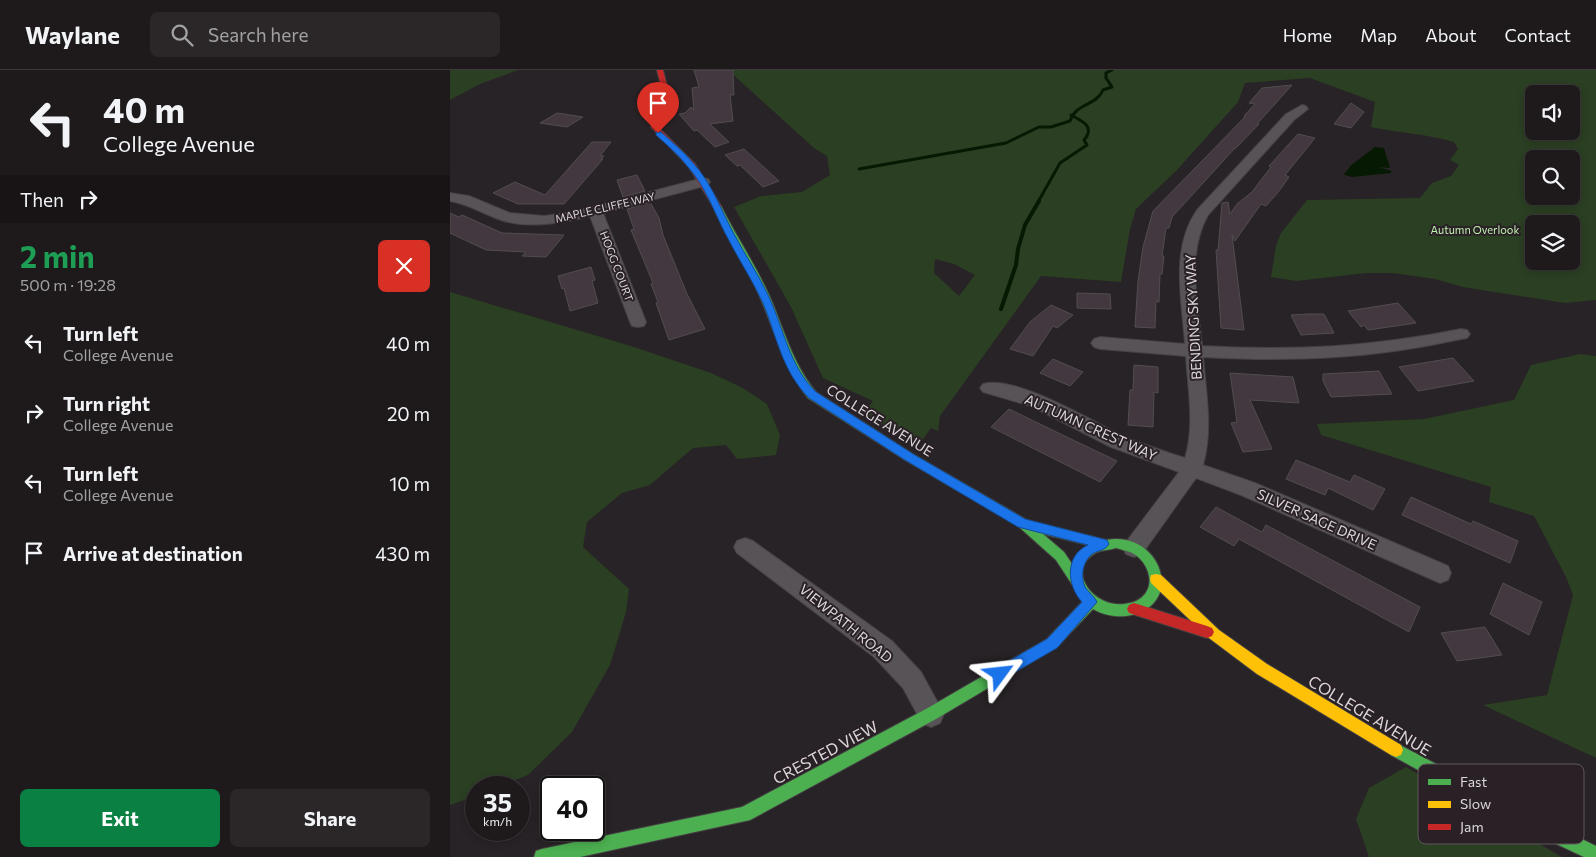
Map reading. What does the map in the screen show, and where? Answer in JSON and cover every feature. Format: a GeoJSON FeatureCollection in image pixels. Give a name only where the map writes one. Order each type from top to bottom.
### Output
{"type":"FeatureCollection","features":[{"type":"Feature","properties":{"kind":"street","name":"COLLEGE AVENUE"},"geometry":{"type":"LineString","coordinates":[[660,70],[664,85],[663,94],[654,119],[654,127],[683,156],[703,182],[763,293],[791,366],[800,382],[812,395],[901,452],[1022,523],[1060,556],[1076,579],[1081,592],[1091,602],[1104,609],[1120,612],[1134,609],[1214,634]]}},
{"type":"Feature","properties":{"kind":"street","name":"BENDING SKY WAY"},"geometry":{"type":"LineString","coordinates":[[1134,548],[1192,470],[1198,448],[1199,418],[1188,258],[1193,227],[1202,213],[1290,118],[1302,110]]}},
{"type":"Feature","properties":{"kind":"street","name":"MAPLE CLIFFE WAY"},"geometry":{"type":"LineString","coordinates":[[450,197],[464,199],[507,217],[526,220],[558,219],[703,182]]}},
{"type":"Feature","properties":{"kind":"street","name":"HOGG COURT"},"geometry":{"type":"LineString","coordinates":[[596,210],[631,318]]}},
{"type":"Feature","properties":{"kind":"street"},"geometry":{"type":"LineString","coordinates":[[1100,343],[1268,356],[1336,354],[1409,346],[1461,334]]}},
{"type":"Feature","properties":{"kind":"street","name":"AUTUMN CREST WAY"},"geometry":{"type":"LineString","coordinates":[[989,388],[1018,394],[1038,401],[1118,442],[1192,470]]}},
{"type":"Feature","properties":{"kind":"street","name":"SILVER SAGE DRIVE"},"geometry":{"type":"LineString","coordinates":[[1192,470],[1248,489],[1297,509],[1440,573]]}},
{"type":"Feature","properties":{"kind":"street","name":"COLLEGE AVENUE"},"geometry":{"type":"LineString","coordinates":[[1022,523],[1102,544],[1116,543],[1134,548],[1149,559],[1156,579],[1214,634],[1262,669],[1421,764]]}},
{"type":"Feature","properties":{"kind":"street"},"geometry":{"type":"LineString","coordinates":[[1076,579],[1077,564],[1087,551],[1102,544]]}},
{"type":"Feature","properties":{"kind":"street","name":"VIEWPATH ROAD"},"geometry":{"type":"LineString","coordinates":[[745,547],[883,649],[912,680],[931,714]]}},
{"type":"Feature","properties":{"kind":"street"},"geometry":{"type":"LineString","coordinates":[[1134,609],[1146,602],[1154,592],[1156,579]]}},
{"type":"Feature","properties":{"kind":"street","name":"CRESTED VIEW"},"geometry":{"type":"LineString","coordinates":[[542,857],[744,814],[931,714],[1052,643],[1091,602]]}},
{"type":"Feature","properties":{"kind":"street","name":"COLLEGE AVENUE"},"geometry":{"type":"LineString","coordinates":[[1575,844],[1596,854]]}},
{"type":"Feature","properties":{"kind":"green space"},"geometry":{"type":"Polygon","coordinates":[[[450,70],[518,70],[480,84],[450,100],[450,70]]]}},
{"type":"Feature","properties":{"kind":"green space","name":"Autumn Overlook"},"geometry":{"type":"Polygon","coordinates":[[[728,70],[1596,70],[1596,300],[1565,303],[1463,287],[1435,279],[1393,273],[1366,273],[1296,281],[1271,277],[1276,246],[1281,233],[1307,200],[1420,198],[1432,183],[1451,176],[1459,165],[1450,160],[1458,149],[1454,142],[1444,139],[1371,127],[1375,102],[1310,78],[1245,83],[1238,102],[1177,170],[1136,209],[1130,229],[1121,282],[1041,276],[940,416],[938,431],[931,428],[917,448],[863,414],[873,401],[823,378],[791,307],[734,207],[761,196],[802,192],[830,175],[827,156],[814,148],[728,70]],[[935,259],[934,273],[959,296],[975,275],[954,264],[935,259]]]}},
{"type":"Feature","properties":{"kind":"green space"},"geometry":{"type":"Polygon","coordinates":[[[450,292],[634,347],[711,373],[743,388],[767,404],[780,435],[776,455],[737,459],[726,445],[693,448],[650,485],[622,493],[587,522],[583,547],[629,589],[626,612],[610,665],[572,732],[528,775],[465,776],[465,800],[450,805],[450,292]]]}},
{"type":"Feature","properties":{"kind":"green space"},"geometry":{"type":"Polygon","coordinates":[[[1580,354],[1596,356],[1596,758],[1483,705],[1547,695],[1573,595],[1566,577],[1534,516],[1489,502],[1491,487],[1321,435],[1317,424],[1424,419],[1514,400],[1531,365],[1580,354]]]}},
{"type":"Feature","properties":{"kind":"green space"},"geometry":{"type":"Polygon","coordinates":[[[1406,767],[1418,774],[1418,844],[1539,844],[1562,857],[1369,857],[1356,819],[1369,788],[1406,767]]]}},
{"type":"Feature","properties":{"kind":"shaded area"},"geometry":{"type":"Polygon","coordinates":[[[1375,147],[1384,148],[1390,168],[1379,167],[1391,171],[1391,173],[1352,177],[1344,174],[1350,166],[1375,147]]]}},
{"type":"Feature","properties":{"kind":"building"},"geometry":{"type":"Polygon","coordinates":[[[694,70],[733,70],[734,95],[730,95],[733,121],[710,124],[729,142],[715,147],[697,130],[694,131],[679,114],[685,113],[691,107],[694,110],[692,88],[699,87],[694,70]]]}},
{"type":"Feature","properties":{"kind":"building"},"geometry":{"type":"Polygon","coordinates":[[[1292,85],[1257,124],[1259,124],[1172,217],[1169,228],[1166,228],[1162,256],[1164,256],[1162,274],[1160,274],[1159,302],[1156,301],[1155,328],[1135,327],[1138,281],[1143,247],[1153,211],[1245,117],[1255,104],[1249,103],[1262,88],[1292,85]]]}},
{"type":"Feature","properties":{"kind":"building"},"geometry":{"type":"Polygon","coordinates":[[[1351,103],[1364,112],[1351,128],[1334,124],[1351,103]]]}},
{"type":"Feature","properties":{"kind":"building"},"geometry":{"type":"Polygon","coordinates":[[[557,113],[583,117],[567,127],[540,123],[557,113]]]}},
{"type":"Feature","properties":{"kind":"building"},"geometry":{"type":"Polygon","coordinates":[[[1298,134],[1315,138],[1285,175],[1289,177],[1279,191],[1266,206],[1261,204],[1235,241],[1232,235],[1244,330],[1221,328],[1216,250],[1218,250],[1222,203],[1228,202],[1230,214],[1237,204],[1252,192],[1271,167],[1269,166],[1298,134]]]}},
{"type":"Feature","properties":{"kind":"building"},"geometry":{"type":"Polygon","coordinates":[[[592,142],[611,142],[600,156],[604,156],[601,159],[603,159],[564,204],[518,204],[493,193],[515,182],[545,195],[592,142]]]}},
{"type":"Feature","properties":{"kind":"building"},"geometry":{"type":"Polygon","coordinates":[[[744,149],[779,181],[763,187],[740,165],[737,166],[725,155],[744,149]]]}},
{"type":"Feature","properties":{"kind":"building"},"geometry":{"type":"Polygon","coordinates":[[[637,175],[645,191],[623,197],[617,180],[637,175]]]}},
{"type":"Feature","properties":{"kind":"building"},"geometry":{"type":"Polygon","coordinates":[[[650,202],[659,218],[663,235],[687,294],[705,329],[669,340],[656,303],[658,302],[651,284],[653,283],[631,230],[634,229],[627,209],[650,202]]]}},
{"type":"Feature","properties":{"kind":"building"},"geometry":{"type":"Polygon","coordinates":[[[450,213],[459,217],[462,215],[502,233],[564,235],[546,257],[522,256],[526,252],[486,250],[450,233],[450,213]]]}},
{"type":"Feature","properties":{"kind":"building"},"geometry":{"type":"Polygon","coordinates":[[[591,267],[595,280],[592,281],[598,303],[570,311],[564,288],[562,289],[558,276],[591,267]]]}},
{"type":"Feature","properties":{"kind":"building"},"geometry":{"type":"Polygon","coordinates":[[[1077,293],[1110,294],[1111,309],[1077,308],[1077,293]]]}},
{"type":"Feature","properties":{"kind":"building"},"geometry":{"type":"Polygon","coordinates":[[[1398,303],[1416,323],[1368,330],[1364,325],[1361,327],[1348,311],[1398,303]]]}},
{"type":"Feature","properties":{"kind":"building"},"geometry":{"type":"Polygon","coordinates":[[[1051,305],[1073,315],[1057,328],[1053,326],[1033,356],[1010,349],[1030,322],[1051,305]]]}},
{"type":"Feature","properties":{"kind":"building"},"geometry":{"type":"Polygon","coordinates":[[[1324,314],[1334,333],[1301,335],[1291,315],[1324,314]]]}},
{"type":"Feature","properties":{"kind":"building"},"geometry":{"type":"Polygon","coordinates":[[[1453,358],[1474,381],[1418,391],[1399,367],[1453,358]]]}},
{"type":"Feature","properties":{"kind":"building"},"geometry":{"type":"Polygon","coordinates":[[[1053,359],[1083,372],[1070,386],[1040,373],[1053,359]]]}},
{"type":"Feature","properties":{"kind":"building"},"geometry":{"type":"Polygon","coordinates":[[[1134,365],[1158,367],[1158,393],[1154,392],[1153,427],[1128,425],[1134,365]]]}},
{"type":"Feature","properties":{"kind":"building"},"geometry":{"type":"Polygon","coordinates":[[[1379,371],[1392,394],[1331,397],[1323,381],[1323,374],[1379,371]]]}},
{"type":"Feature","properties":{"kind":"building"},"geometry":{"type":"Polygon","coordinates":[[[1230,373],[1293,377],[1299,403],[1250,400],[1272,449],[1243,452],[1231,423],[1237,422],[1230,373]]]}},
{"type":"Feature","properties":{"kind":"building"},"geometry":{"type":"Polygon","coordinates":[[[1009,409],[1117,461],[1100,482],[991,427],[1009,409]]]}},
{"type":"Feature","properties":{"kind":"building"},"geometry":{"type":"Polygon","coordinates":[[[1296,460],[1350,482],[1354,475],[1385,489],[1373,510],[1328,488],[1325,495],[1286,479],[1296,460]]]}},
{"type":"Feature","properties":{"kind":"building"},"geometry":{"type":"Polygon","coordinates":[[[1411,497],[1471,524],[1473,521],[1518,541],[1510,563],[1402,515],[1411,497]]]}},
{"type":"Feature","properties":{"kind":"building"},"geometry":{"type":"Polygon","coordinates":[[[1216,507],[1262,532],[1266,525],[1420,607],[1409,632],[1239,539],[1234,546],[1200,527],[1216,507]]]}},
{"type":"Feature","properties":{"kind":"building"},"geometry":{"type":"Polygon","coordinates":[[[1503,583],[1542,602],[1529,635],[1490,614],[1503,583]]]}},
{"type":"Feature","properties":{"kind":"building"},"geometry":{"type":"Polygon","coordinates":[[[1485,627],[1502,655],[1457,661],[1441,633],[1485,627]]]}},
{"type":"Feature","properties":{"kind":"waterway"},"geometry":{"type":"LineString","coordinates":[[1073,116],[1096,99],[1103,90],[1112,87],[1106,78],[1106,73],[1112,70]]}},
{"type":"Feature","properties":{"kind":"waterway"},"geometry":{"type":"LineString","coordinates":[[859,169],[1006,143],[1039,127],[1051,127],[1070,121],[1073,116]]}},
{"type":"Feature","properties":{"kind":"waterway"},"geometry":{"type":"LineString","coordinates":[[1038,202],[1060,163],[1087,145],[1084,140],[1089,131],[1088,128],[1083,122],[1073,116]]}},
{"type":"Feature","properties":{"kind":"waterway"},"geometry":{"type":"LineString","coordinates":[[1001,309],[1016,265],[1018,249],[1025,225],[1039,201]]}},
{"type":"Feature","properties":{"kind":"traffic: fast"},"geometry":{"type":"LineString","coordinates":[[717,206],[764,295],[789,360],[812,395],[909,457],[1022,523],[1060,556],[1076,579]]}},
{"type":"Feature","properties":{"kind":"traffic: fast"},"geometry":{"type":"LineString","coordinates":[[1028,525],[1102,544]]}},
{"type":"Feature","properties":{"kind":"traffic: fast"},"geometry":{"type":"LineString","coordinates":[[1116,543],[1129,546],[1141,552],[1150,562],[1155,575],[1154,588],[1148,600],[1138,607],[1116,611],[1102,608],[1091,601],[1082,590],[1077,579],[1077,567],[1082,556],[1094,548],[1116,543]]}},
{"type":"Feature","properties":{"kind":"traffic: fast"},"geometry":{"type":"LineString","coordinates":[[542,857],[744,814],[931,714],[1052,643],[1091,602]]}},
{"type":"Feature","properties":{"kind":"traffic: fast"},"geometry":{"type":"LineString","coordinates":[[1396,750],[1422,764]]}},
{"type":"Feature","properties":{"kind":"traffic: fast"},"geometry":{"type":"LineString","coordinates":[[1575,844],[1596,854]]}},
{"type":"Feature","properties":{"kind":"traffic: slow"},"geometry":{"type":"LineString","coordinates":[[1156,579],[1214,634],[1262,669],[1396,750]]}},
{"type":"Feature","properties":{"kind":"traffic: jam"},"geometry":{"type":"LineString","coordinates":[[660,70],[664,86],[654,127],[692,166],[717,206]]}},
{"type":"Feature","properties":{"kind":"traffic: jam"},"geometry":{"type":"LineString","coordinates":[[1134,609],[1207,632]]}},
{"type":"Feature","properties":{"kind":"route"},"geometry":{"type":"LineString","coordinates":[[658,133],[692,166],[715,202],[729,232],[763,293],[791,366],[800,382],[812,395],[909,457],[1022,523],[1102,544],[1087,551],[1077,564],[1076,579],[1081,592],[1091,602],[1052,643],[1000,674]]}}]}
